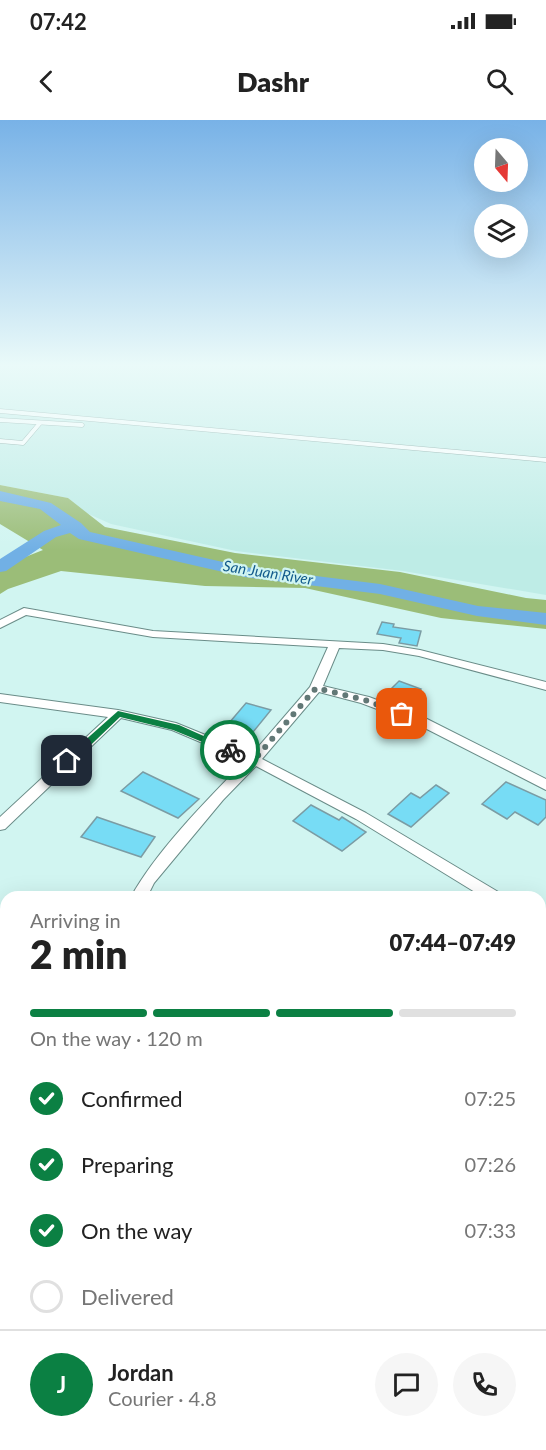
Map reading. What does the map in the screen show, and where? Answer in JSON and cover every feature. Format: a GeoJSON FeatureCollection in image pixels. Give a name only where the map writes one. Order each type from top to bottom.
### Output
{"type":"FeatureCollection","features":[{"type":"Feature","properties":{"kind":"street"},"geometry":{"type":"LineString","coordinates":[[0,625],[24,611],[153,634],[383,647],[420,653],[546,686]]}},
{"type":"Feature","properties":{"kind":"street"},"geometry":{"type":"LineString","coordinates":[[142,891],[149,879],[190,829],[316,688],[335,644]]}},
{"type":"Feature","properties":{"kind":"street"},"geometry":{"type":"LineString","coordinates":[[316,688],[365,700],[421,721],[546,785]]}},
{"type":"Feature","properties":{"kind":"street"},"geometry":{"type":"LineString","coordinates":[[0,698],[118,714],[176,727],[254,760],[361,816],[478,891]]}},
{"type":"Feature","properties":{"kind":"street"},"geometry":{"type":"LineString","coordinates":[[0,825],[118,714]]}},
{"type":"Feature","properties":{"kind":"lane"},"geometry":{"type":"LineString","coordinates":[[0,441],[23,443],[38,425]]}},
{"type":"Feature","properties":{"kind":"lane"},"geometry":{"type":"LineString","coordinates":[[152,425],[546,460]]}},
{"type":"Feature","properties":{"kind":"shaded area"},"geometry":{"type":"Polygon","coordinates":[[[0,425],[546,425],[546,595],[403,571],[236,551],[111,524],[82,511],[68,498],[0,485],[0,425]]]}},
{"type":"Feature","properties":{"kind":"green space"},"geometry":{"type":"Polygon","coordinates":[[[0,485],[68,498],[105,527],[235,553],[400,572],[526,598],[546,600],[546,629],[441,618],[305,588],[205,586],[61,571],[8,589],[0,594],[0,567],[43,550],[0,524],[0,485]]]}},
{"type":"Feature","properties":{"kind":"building"},"geometry":{"type":"Polygon","coordinates":[[[382,622],[394,624],[393,627],[421,631],[417,646],[399,643],[401,638],[377,634],[382,622]]]}},
{"type":"Feature","properties":{"kind":"building"},"geometry":{"type":"Polygon","coordinates":[[[399,681],[421,689],[410,701],[388,692],[399,681]]]}},
{"type":"Feature","properties":{"kind":"building"},"geometry":{"type":"Polygon","coordinates":[[[246,703],[271,710],[249,737],[224,729],[246,703]]]}},
{"type":"Feature","properties":{"kind":"building"},"geometry":{"type":"Polygon","coordinates":[[[143,772],[199,799],[178,818],[121,791],[143,772]]]}},
{"type":"Feature","properties":{"kind":"building"},"geometry":{"type":"Polygon","coordinates":[[[506,782],[546,800],[546,817],[538,825],[515,812],[507,819],[482,804],[506,782]]]}},
{"type":"Feature","properties":{"kind":"building"},"geometry":{"type":"Polygon","coordinates":[[[436,785],[449,793],[411,827],[388,814],[411,793],[420,798],[436,785]]]}},
{"type":"Feature","properties":{"kind":"building"},"geometry":{"type":"Polygon","coordinates":[[[311,805],[339,820],[342,817],[366,832],[342,851],[293,821],[311,805]]]}},
{"type":"Feature","properties":{"kind":"building"},"geometry":{"type":"Polygon","coordinates":[[[97,817],[155,837],[141,857],[81,837],[97,817]]]}},
{"type":"Feature","properties":{"kind":"waterway","name":"San Juan River"},"geometry":{"type":"LineString","coordinates":[[0,496],[45,506],[73,527]]}},
{"type":"Feature","properties":{"kind":"waterway"},"geometry":{"type":"LineString","coordinates":[[0,567],[50,534],[73,527]]}},
{"type":"Feature","properties":{"kind":"waterway","name":"San Juan River"},"geometry":{"type":"LineString","coordinates":[[73,527],[85,536],[245,572],[380,589],[428,598],[477,611],[546,619]]}},
{"type":"Feature","properties":{"kind":"way so far"},"geometry":{"type":"LineString","coordinates":[[230,750],[254,760],[316,688],[365,700],[402,714]]}},
{"type":"Feature","properties":{"kind":"route"},"geometry":{"type":"LineString","coordinates":[[67,761],[118,714],[176,727],[230,750]]}}]}
